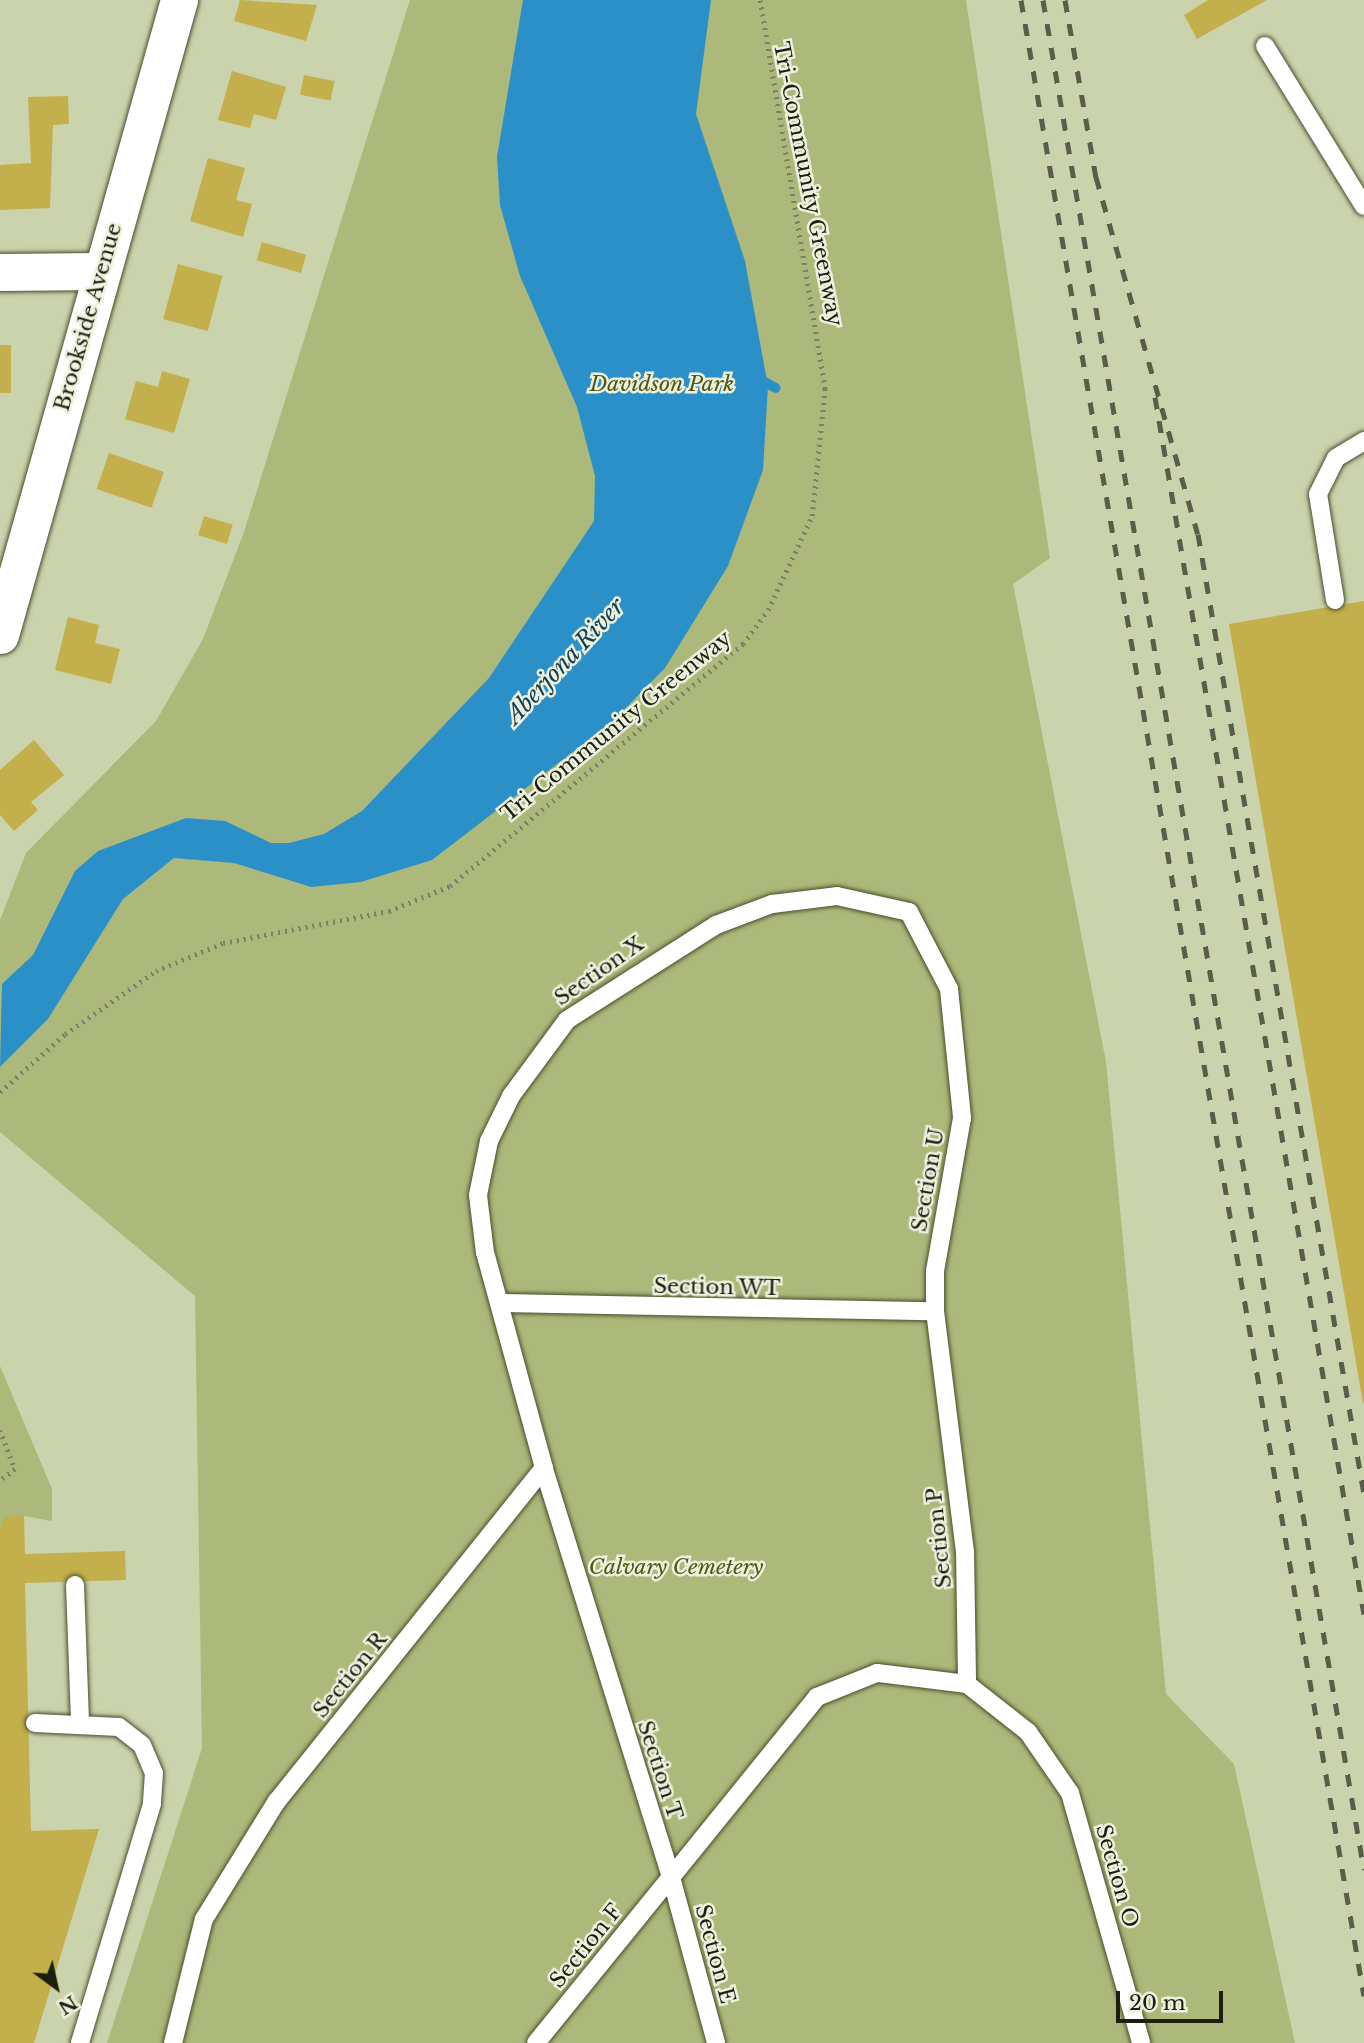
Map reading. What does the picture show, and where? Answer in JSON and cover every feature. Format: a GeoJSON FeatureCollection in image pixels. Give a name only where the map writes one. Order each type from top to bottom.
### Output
{"type":"FeatureCollection","features":[{"type":"Feature","properties":{"kind":"street","name":"Brookside Avenue"},"geometry":{"type":"LineString","coordinates":[[0,635],[100,271],[179,0]]}},
{"type":"Feature","properties":{"kind":"street"},"geometry":{"type":"LineString","coordinates":[[0,272],[100,271]]}},
{"type":"Feature","properties":{"kind":"lane"},"geometry":{"type":"LineString","coordinates":[[1265,46],[1364,205]]}},
{"type":"Feature","properties":{"kind":"lane"},"geometry":{"type":"LineString","coordinates":[[1335,600],[1318,494],[1336,458],[1364,442]]}},
{"type":"Feature","properties":{"kind":"lane","name":"Section X"},"geometry":{"type":"LineString","coordinates":[[499,1303],[478,1195],[489,1142],[536,1054],[567,1020],[674,947],[749,911],[837,896],[909,912]]}},
{"type":"Feature","properties":{"kind":"lane","name":"Section U"},"geometry":{"type":"LineString","coordinates":[[909,912],[949,989],[960,1057],[959,1162],[935,1271],[935,1311]]}},
{"type":"Feature","properties":{"kind":"lane","name":"Section WT"},"geometry":{"type":"LineString","coordinates":[[499,1303],[935,1311]]}},
{"type":"Feature","properties":{"kind":"lane","name":"Section T"},"geometry":{"type":"LineString","coordinates":[[499,1303],[544,1468],[671,1877]]}},
{"type":"Feature","properties":{"kind":"lane","name":"Section P"},"geometry":{"type":"LineString","coordinates":[[935,1311],[965,1551],[967,1684]]}},
{"type":"Feature","properties":{"kind":"lane","name":"Section R"},"geometry":{"type":"LineString","coordinates":[[173,2043],[204,1919],[277,1801],[544,1468]]}},
{"type":"Feature","properties":{"kind":"lane"},"geometry":{"type":"LineString","coordinates":[[75,1585],[80,1721]]}},
{"type":"Feature","properties":{"kind":"lane","name":"Section T"},"geometry":{"type":"LineString","coordinates":[[671,1877],[745,1778],[817,1697],[877,1673],[967,1684]]}},
{"type":"Feature","properties":{"kind":"lane","name":"Section O"},"geometry":{"type":"LineString","coordinates":[[967,1684],[1028,1731],[1070,1793],[1141,2043]]}},
{"type":"Feature","properties":{"kind":"lane"},"geometry":{"type":"LineString","coordinates":[[35,1723],[109,1723],[135,1738],[148,1754],[155,1783],[80,2043]]}},
{"type":"Feature","properties":{"kind":"lane","name":"Section F"},"geometry":{"type":"LineString","coordinates":[[536,2043],[671,1877]]}},
{"type":"Feature","properties":{"kind":"lane","name":"Section E"},"geometry":{"type":"LineString","coordinates":[[671,1877],[716,2043]]}},
{"type":"Feature","properties":{"kind":"path","name":"Tri-Community Greenway"},"geometry":{"type":"LineString","coordinates":[[0,1092],[65,1034],[156,971],[223,943],[389,911],[450,886],[744,644],[768,610],[812,516],[825,388],[760,0]]}},
{"type":"Feature","properties":{"kind":"path"},"geometry":{"type":"LineString","coordinates":[[0,1430],[15,1465],[12,1477],[0,1481]]}},
{"type":"Feature","properties":{"kind":"green space","name":"Calvary Cemetery"},"geometry":{"type":"Polygon","coordinates":[[[410,0],[966,0],[1050,558],[1013,584],[1106,1062],[1166,1694],[1234,1764],[1295,2043],[107,2043],[202,1748],[195,1296],[0,1132],[0,920],[26,853],[156,721],[203,639],[244,532],[410,0]]]}},
{"type":"Feature","properties":{"kind":"green space"},"geometry":{"type":"Polygon","coordinates":[[[0,1366],[52,1489],[52,1521],[24,1516],[0,1527],[0,1366]]]}},
{"type":"Feature","properties":{"kind":"water","name":"Aberjona River"},"geometry":{"type":"Polygon","coordinates":[[[523,0],[711,0],[696,114],[745,261],[768,386],[763,470],[728,566],[665,668],[613,721],[432,860],[361,882],[311,887],[234,863],[174,858],[123,899],[48,1019],[0,1067],[2,984],[33,955],[75,871],[98,851],[186,818],[225,821],[271,843],[289,843],[324,834],[362,811],[489,678],[594,521],[595,476],[577,407],[520,276],[500,205],[497,157],[523,0]]]}},
{"type":"Feature","properties":{"kind":"building"},"geometry":{"type":"Polygon","coordinates":[[[240,0],[317,5],[306,41],[234,21],[240,0]]]}},
{"type":"Feature","properties":{"kind":"building"},"geometry":{"type":"Polygon","coordinates":[[[1208,0],[1267,0],[1197,39],[1184,15],[1208,0]]]}},
{"type":"Feature","properties":{"kind":"building"},"geometry":{"type":"Polygon","coordinates":[[[232,71],[286,87],[276,120],[254,114],[250,128],[218,120],[232,71]]]}},
{"type":"Feature","properties":{"kind":"building"},"geometry":{"type":"Polygon","coordinates":[[[304,75],[334,81],[331,101],[300,95],[304,75]]]}},
{"type":"Feature","properties":{"kind":"building"},"geometry":{"type":"Polygon","coordinates":[[[68,96],[69,124],[53,125],[50,208],[0,210],[0,165],[31,163],[28,97],[68,96]]]}},
{"type":"Feature","properties":{"kind":"building"},"geometry":{"type":"Polygon","coordinates":[[[208,158],[245,168],[236,200],[252,204],[243,237],[190,221],[208,158]]]}},
{"type":"Feature","properties":{"kind":"building"},"geometry":{"type":"Polygon","coordinates":[[[262,242],[306,255],[301,273],[257,260],[262,242]]]}},
{"type":"Feature","properties":{"kind":"building"},"geometry":{"type":"Polygon","coordinates":[[[178,264],[222,276],[208,331],[163,319],[178,264]]]}},
{"type":"Feature","properties":{"kind":"building"},"geometry":{"type":"Polygon","coordinates":[[[0,345],[11,345],[11,393],[0,393],[0,345]]]}},
{"type":"Feature","properties":{"kind":"building"},"geometry":{"type":"Polygon","coordinates":[[[162,371],[190,379],[174,433],[125,419],[136,381],[158,387],[162,371]]]}},
{"type":"Feature","properties":{"kind":"building"},"geometry":{"type":"Polygon","coordinates":[[[109,453],[164,472],[151,508],[97,489],[109,453]]]}},
{"type":"Feature","properties":{"kind":"building"},"geometry":{"type":"Polygon","coordinates":[[[204,516],[233,525],[227,544],[198,535],[204,516]]]}},
{"type":"Feature","properties":{"kind":"building"},"geometry":{"type":"Polygon","coordinates":[[[1364,601],[1364,1403],[1363,1403],[1229,624],[1364,601]]]}},
{"type":"Feature","properties":{"kind":"building"},"geometry":{"type":"Polygon","coordinates":[[[68,617],[99,625],[95,643],[120,649],[111,684],[55,670],[68,617]]]}},
{"type":"Feature","properties":{"kind":"building"},"geometry":{"type":"Polygon","coordinates":[[[34,740],[64,775],[31,802],[38,810],[14,831],[0,815],[0,770],[34,740]]]}},
{"type":"Feature","properties":{"kind":"building"},"geometry":{"type":"Polygon","coordinates":[[[24,1516],[25,1554],[125,1551],[126,1580],[25,1583],[31,1831],[99,1829],[34,2043],[0,2043],[0,1528],[5,1517],[24,1516]]]}},
{"type":"Feature","properties":{"kind":"waterway"},"geometry":{"type":"LineString","coordinates":[[757,378],[776,388]]}},
{"type":"Feature","properties":{"kind":"railway"},"geometry":{"type":"LineString","coordinates":[[1021,0],[1364,1996]]}},
{"type":"Feature","properties":{"kind":"railway"},"geometry":{"type":"LineString","coordinates":[[1043,0],[1364,1870]]}},
{"type":"Feature","properties":{"kind":"railway"},"geometry":{"type":"LineString","coordinates":[[1065,0],[1096,177],[1198,534],[1364,1494]]}},
{"type":"Feature","properties":{"kind":"railway"},"geometry":{"type":"LineString","coordinates":[[1155,397],[1364,1614]]}},
{"type":"Feature","properties":{"kind":"park label","name":"Davidson Park"},"geometry":{"type":"Point","coordinates":[662,384]}}]}
